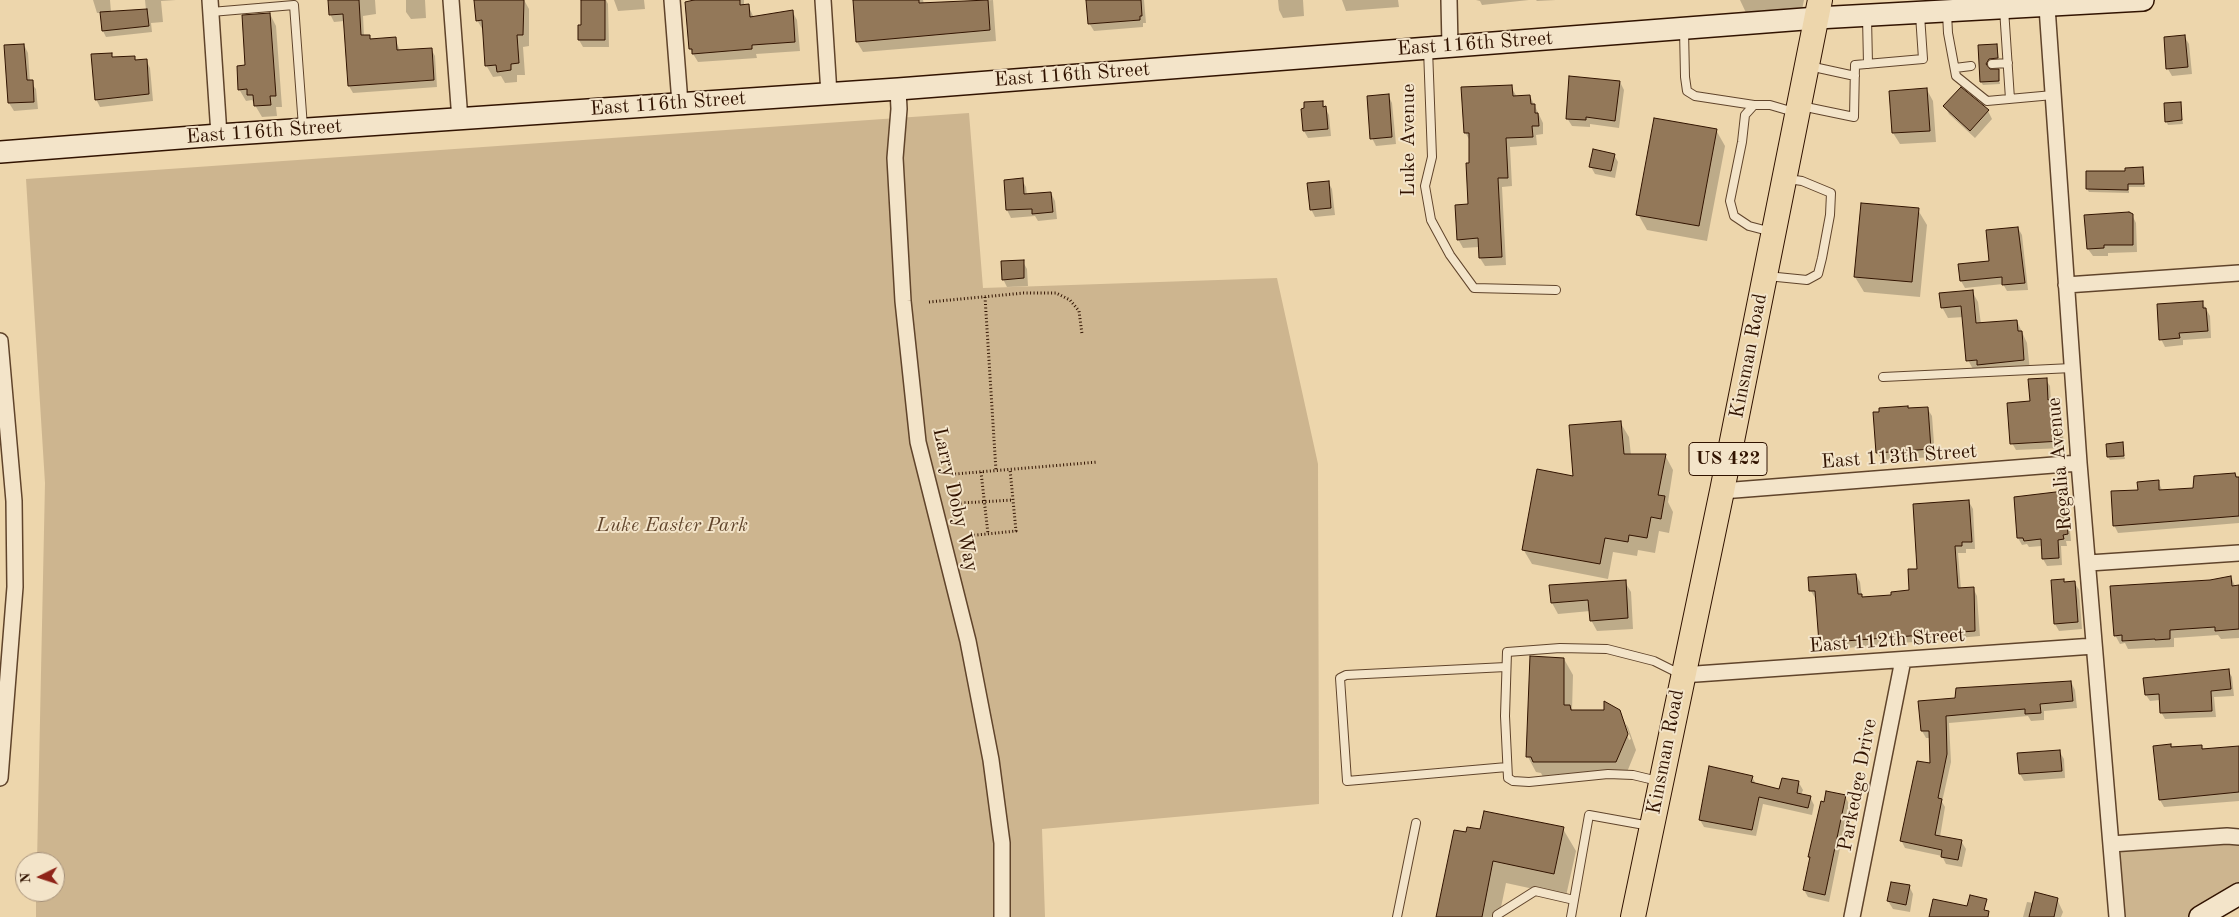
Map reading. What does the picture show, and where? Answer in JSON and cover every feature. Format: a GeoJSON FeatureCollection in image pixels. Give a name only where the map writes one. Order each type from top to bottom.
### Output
{"type":"FeatureCollection","features":[{"type":"Feature","properties":{"kind":"main road","name":"East 116th Street"},"geometry":{"type":"LineString","coordinates":[[0,152],[304,129],[460,120],[680,102],[898,89],[1684,28],[1818,9],[1867,15],[2047,7],[2143,0]]}},
{"type":"Feature","properties":{"kind":"main road","name":"Kinsman Road"},"geometry":{"type":"LineString","coordinates":[[1633,917],[1682,675],[1722,491],[1818,9]]}},
{"type":"Feature","properties":{"kind":"main road"},"geometry":{"type":"LineString","coordinates":[[2200,917],[2239,894]]}},
{"type":"Feature","properties":{"kind":"street"},"geometry":{"type":"LineString","coordinates":[[451,0],[460,120]]}},
{"type":"Feature","properties":{"kind":"street"},"geometry":{"type":"LineString","coordinates":[[672,0],[680,102]]}},
{"type":"Feature","properties":{"kind":"street"},"geometry":{"type":"LineString","coordinates":[[823,0],[829,94]]}},
{"type":"Feature","properties":{"kind":"street"},"geometry":{"type":"LineString","coordinates":[[1449,0],[1450,46]]}},
{"type":"Feature","properties":{"kind":"street"},"geometry":{"type":"LineString","coordinates":[[210,6],[219,135]]}},
{"type":"Feature","properties":{"kind":"street","name":"Regalia Avenue"},"geometry":{"type":"LineString","coordinates":[[2047,7],[2079,463],[2089,563],[2094,646],[2117,917]]}},
{"type":"Feature","properties":{"kind":"street","name":"Larry Doby Way"},"geometry":{"type":"LineString","coordinates":[[898,89],[899,109],[895,158],[902,301],[918,442],[968,641],[991,760],[1002,844],[1002,917]]}},
{"type":"Feature","properties":{"kind":"street"},"geometry":{"type":"LineString","coordinates":[[2066,285],[2239,273]]}},
{"type":"Feature","properties":{"kind":"street"},"geometry":{"type":"LineString","coordinates":[[0,341],[14,501],[15,586],[0,778]]}},
{"type":"Feature","properties":{"kind":"street","name":"East 113th Street"},"geometry":{"type":"LineString","coordinates":[[1722,491],[2079,463]]}},
{"type":"Feature","properties":{"kind":"street"},"geometry":{"type":"LineString","coordinates":[[2089,563],[2239,553]]}},
{"type":"Feature","properties":{"kind":"street","name":"East 112th Street"},"geometry":{"type":"LineString","coordinates":[[1682,675],[2094,646]]}},
{"type":"Feature","properties":{"kind":"street","name":"Parkedge Drive"},"geometry":{"type":"LineString","coordinates":[[1852,917],[1903,660]]}},
{"type":"Feature","properties":{"kind":"street"},"geometry":{"type":"LineString","coordinates":[[2110,844],[2227,836],[2239,837]]}},
{"type":"Feature","properties":{"kind":"lane"},"geometry":{"type":"LineString","coordinates":[[210,6],[294,5],[304,129]]}},
{"type":"Feature","properties":{"kind":"lane"},"geometry":{"type":"LineString","coordinates":[[2004,9],[2010,99]]}},
{"type":"Feature","properties":{"kind":"lane"},"geometry":{"type":"LineString","coordinates":[[1946,11],[1948,34],[1956,76],[1987,101],[2053,95]]}},
{"type":"Feature","properties":{"kind":"lane"},"geometry":{"type":"LineString","coordinates":[[1684,28],[1684,77],[1687,91],[1695,96],[1854,117],[1855,65],[1923,59],[1920,13]]}},
{"type":"Feature","properties":{"kind":"lane"},"geometry":{"type":"LineString","coordinates":[[1867,15],[1868,64]]}},
{"type":"Feature","properties":{"kind":"lane","name":"Luke Avenue"},"geometry":{"type":"LineString","coordinates":[[1428,48],[1432,157],[1425,186],[1431,220],[1450,255],[1474,288],[1556,290]]}},
{"type":"Feature","properties":{"kind":"lane"},"geometry":{"type":"LineString","coordinates":[[1992,64],[2008,63]]}},
{"type":"Feature","properties":{"kind":"lane"},"geometry":{"type":"LineString","coordinates":[[1807,66],[1855,76]]}},
{"type":"Feature","properties":{"kind":"lane"},"geometry":{"type":"LineString","coordinates":[[1955,68],[1971,66]]}},
{"type":"Feature","properties":{"kind":"lane"},"geometry":{"type":"LineString","coordinates":[[1754,105],[1745,115],[1742,142],[1730,201],[1734,216],[1750,226],[1774,233]]}},
{"type":"Feature","properties":{"kind":"lane"},"geometry":{"type":"LineString","coordinates":[[1765,276],[1807,280],[1818,274],[1828,224],[1832,201],[1831,193],[1802,181],[1784,178]]}},
{"type":"Feature","properties":{"kind":"lane"},"geometry":{"type":"LineString","coordinates":[[1883,377],[2072,368]]}},
{"type":"Feature","properties":{"kind":"lane"},"geometry":{"type":"LineString","coordinates":[[1660,782],[1633,775],[1608,774],[1529,782],[1513,781],[1508,778],[1507,652],[1560,648],[1607,649],[1654,662],[1682,675]]}},
{"type":"Feature","properties":{"kind":"lane"},"geometry":{"type":"LineString","coordinates":[[1506,667],[1346,675],[1340,678],[1348,781],[1507,767]]}},
{"type":"Feature","properties":{"kind":"lane"},"geometry":{"type":"LineString","coordinates":[[1571,917],[1589,816],[1652,827]]}},
{"type":"Feature","properties":{"kind":"lane"},"geometry":{"type":"LineString","coordinates":[[1398,917],[1416,823]]}},
{"type":"Feature","properties":{"kind":"lane"},"geometry":{"type":"LineString","coordinates":[[1497,917],[1497,915],[1535,891],[1574,900]]}},
{"type":"Feature","properties":{"kind":"path"},"geometry":{"type":"LineString","coordinates":[[929,302],[1056,292],[1070,300],[1079,311],[1082,334]]}},
{"type":"Feature","properties":{"kind":"path"},"geometry":{"type":"LineString","coordinates":[[985,297],[996,471]]}},
{"type":"Feature","properties":{"kind":"path"},"geometry":{"type":"LineString","coordinates":[[955,474],[1098,462]]}},
{"type":"Feature","properties":{"kind":"path"},"geometry":{"type":"LineString","coordinates":[[967,536],[1016,531],[1010,469]]}},
{"type":"Feature","properties":{"kind":"path"},"geometry":{"type":"LineString","coordinates":[[981,472],[988,534]]}},
{"type":"Feature","properties":{"kind":"path"},"geometry":{"type":"LineString","coordinates":[[960,503],[1014,500]]}},
{"type":"Feature","properties":{"kind":"green space","name":"Luke Easter Park"},"geometry":{"type":"Polygon","coordinates":[[[969,113],[983,288],[1277,278],[1318,464],[1319,804],[1042,829],[1045,917],[36,917],[36,902],[65,902],[65,852],[37,852],[45,483],[26,179],[969,113]]]}},
{"type":"Feature","properties":{"kind":"green space"},"geometry":{"type":"Polygon","coordinates":[[[2239,837],[2239,894],[2200,917],[2117,917],[2111,844],[2239,837]]]}},
{"type":"Feature","properties":{"kind":"building"},"geometry":{"type":"Polygon","coordinates":[[[328,0],[359,0],[361,35],[370,35],[370,39],[396,37],[397,50],[432,48],[434,80],[348,86],[343,14],[329,15],[328,0]]]}},
{"type":"Feature","properties":{"kind":"building"},"geometry":{"type":"Polygon","coordinates":[[[474,0],[524,0],[523,35],[517,35],[519,63],[511,64],[511,70],[497,72],[496,65],[485,66],[482,20],[476,21],[474,0]]]}},
{"type":"Feature","properties":{"kind":"building"},"geometry":{"type":"Polygon","coordinates":[[[581,0],[605,0],[605,40],[578,40],[578,25],[581,25],[581,0]]]}},
{"type":"Feature","properties":{"kind":"building"},"geometry":{"type":"Polygon","coordinates":[[[694,0],[740,0],[740,5],[749,4],[750,17],[793,10],[795,42],[752,45],[752,49],[692,54],[692,49],[689,49],[685,2],[694,0]]]}},
{"type":"Feature","properties":{"kind":"building"},"geometry":{"type":"Polygon","coordinates":[[[853,0],[919,0],[919,3],[988,0],[990,30],[856,42],[853,0]]]}},
{"type":"Feature","properties":{"kind":"building"},"geometry":{"type":"Polygon","coordinates":[[[1086,0],[1141,0],[1142,16],[1140,16],[1140,20],[1088,24],[1086,0]]]}},
{"type":"Feature","properties":{"kind":"building"},"geometry":{"type":"Polygon","coordinates":[[[147,9],[149,26],[102,31],[100,12],[147,9]]]}},
{"type":"Feature","properties":{"kind":"building"},"geometry":{"type":"Polygon","coordinates":[[[270,13],[276,96],[270,96],[271,105],[254,106],[253,95],[247,95],[247,89],[238,90],[237,66],[245,65],[242,15],[270,13]]]}},
{"type":"Feature","properties":{"kind":"building"},"geometry":{"type":"Polygon","coordinates":[[[2185,35],[2188,67],[2166,69],[2164,37],[2185,35]]]}},
{"type":"Feature","properties":{"kind":"building"},"geometry":{"type":"Polygon","coordinates":[[[24,44],[27,80],[33,80],[34,102],[8,103],[4,45],[24,44]]]}},
{"type":"Feature","properties":{"kind":"building"},"geometry":{"type":"Polygon","coordinates":[[[1997,44],[1998,58],[1989,59],[1986,64],[1990,69],[1999,69],[1999,81],[1980,82],[1978,45],[1997,44]]]}},
{"type":"Feature","properties":{"kind":"building"},"geometry":{"type":"Polygon","coordinates":[[[112,53],[112,57],[135,56],[135,60],[147,59],[149,94],[95,100],[91,54],[112,53]]]}},
{"type":"Feature","properties":{"kind":"building"},"geometry":{"type":"Polygon","coordinates":[[[1569,76],[1620,81],[1615,121],[1586,117],[1586,120],[1566,119],[1569,76]]]}},
{"type":"Feature","properties":{"kind":"building"},"geometry":{"type":"Polygon","coordinates":[[[1512,85],[1513,96],[1530,95],[1531,104],[1535,104],[1535,113],[1538,113],[1539,126],[1532,126],[1533,137],[1506,138],[1508,178],[1498,178],[1502,257],[1479,258],[1478,238],[1457,240],[1455,205],[1468,204],[1466,163],[1469,163],[1469,133],[1464,133],[1461,87],[1512,85]]]}},
{"type":"Feature","properties":{"kind":"building"},"geometry":{"type":"Polygon","coordinates":[[[1961,87],[1989,110],[1970,131],[1943,106],[1961,87]]]}},
{"type":"Feature","properties":{"kind":"building"},"geometry":{"type":"Polygon","coordinates":[[[1927,88],[1930,131],[1892,133],[1889,91],[1927,88]]]}},
{"type":"Feature","properties":{"kind":"building"},"geometry":{"type":"Polygon","coordinates":[[[1389,94],[1392,137],[1370,139],[1367,96],[1389,94]]]}},
{"type":"Feature","properties":{"kind":"building"},"geometry":{"type":"Polygon","coordinates":[[[1323,101],[1323,107],[1326,106],[1328,129],[1303,131],[1301,109],[1304,108],[1304,102],[1323,101]]]}},
{"type":"Feature","properties":{"kind":"building"},"geometry":{"type":"Polygon","coordinates":[[[2181,102],[2182,120],[2165,122],[2164,103],[2181,102]]]}},
{"type":"Feature","properties":{"kind":"building"},"geometry":{"type":"Polygon","coordinates":[[[1654,118],[1717,129],[1699,226],[1636,215],[1654,118]]]}},
{"type":"Feature","properties":{"kind":"building"},"geometry":{"type":"Polygon","coordinates":[[[1593,149],[1615,154],[1611,171],[1589,167],[1593,149]]]}},
{"type":"Feature","properties":{"kind":"building"},"geometry":{"type":"Polygon","coordinates":[[[2143,167],[2144,184],[2128,184],[2128,190],[2086,189],[2086,171],[2125,171],[2125,168],[2143,167]]]}},
{"type":"Feature","properties":{"kind":"building"},"geometry":{"type":"Polygon","coordinates":[[[1023,178],[1024,194],[1051,192],[1053,212],[1032,214],[1032,209],[1006,210],[1004,180],[1023,178]]]}},
{"type":"Feature","properties":{"kind":"building"},"geometry":{"type":"Polygon","coordinates":[[[1329,181],[1331,208],[1310,210],[1307,183],[1329,181]]]}},
{"type":"Feature","properties":{"kind":"building"},"geometry":{"type":"Polygon","coordinates":[[[1861,203],[1919,208],[1912,282],[1854,277],[1861,203]]]}},
{"type":"Feature","properties":{"kind":"building"},"geometry":{"type":"Polygon","coordinates":[[[2129,212],[2133,214],[2133,245],[2104,245],[2104,248],[2087,249],[2084,215],[2129,212]]]}},
{"type":"Feature","properties":{"kind":"building"},"geometry":{"type":"Polygon","coordinates":[[[2018,227],[2025,283],[2002,285],[2002,277],[1960,281],[1958,264],[1989,261],[1986,230],[2018,227]]]}},
{"type":"Feature","properties":{"kind":"building"},"geometry":{"type":"Polygon","coordinates":[[[1024,260],[1024,278],[1002,280],[1001,261],[1024,260]]]}},
{"type":"Feature","properties":{"kind":"building"},"geometry":{"type":"Polygon","coordinates":[[[1973,290],[1976,323],[2017,320],[2018,331],[2022,331],[2024,360],[1977,365],[1977,360],[1966,361],[1961,306],[1941,308],[1939,293],[1973,290]]]}},
{"type":"Feature","properties":{"kind":"building"},"geometry":{"type":"Polygon","coordinates":[[[2203,301],[2203,308],[2206,308],[2208,331],[2179,333],[2180,338],[2159,340],[2157,304],[2203,301]]]}},
{"type":"Feature","properties":{"kind":"building"},"geometry":{"type":"Polygon","coordinates":[[[2047,378],[2048,400],[2057,399],[2061,441],[2010,444],[2007,403],[2030,401],[2028,379],[2047,378]]]}},
{"type":"Feature","properties":{"kind":"building"},"geometry":{"type":"Polygon","coordinates":[[[1908,406],[1908,408],[1928,407],[1931,449],[1876,453],[1873,412],[1879,412],[1879,408],[1908,406]]]}},
{"type":"Feature","properties":{"kind":"building"},"geometry":{"type":"Polygon","coordinates":[[[1621,421],[1624,454],[1666,454],[1658,495],[1665,496],[1661,519],[1651,517],[1647,538],[1629,535],[1628,542],[1605,538],[1600,564],[1522,550],[1537,469],[1573,476],[1569,425],[1621,421]]]}},
{"type":"Feature","properties":{"kind":"building"},"geometry":{"type":"Polygon","coordinates":[[[2123,442],[2124,456],[2107,457],[2106,444],[2123,442]]]}},
{"type":"Feature","properties":{"kind":"building"},"geometry":{"type":"Polygon","coordinates":[[[2235,473],[2236,477],[2239,477],[2239,516],[2113,526],[2111,491],[2138,490],[2137,482],[2159,480],[2159,490],[2193,488],[2194,476],[2235,473]]]}},
{"type":"Feature","properties":{"kind":"building"},"geometry":{"type":"Polygon","coordinates":[[[2064,491],[2068,534],[2063,535],[2064,539],[2058,540],[2059,558],[2042,559],[2041,539],[2024,541],[2023,538],[2017,538],[2014,497],[2064,491]]]}},
{"type":"Feature","properties":{"kind":"building"},"geometry":{"type":"Polygon","coordinates":[[[1969,500],[1972,542],[1962,542],[1962,546],[1955,546],[1958,588],[1974,587],[1975,631],[1819,643],[1815,591],[1809,591],[1808,577],[1856,574],[1858,594],[1862,594],[1862,597],[1891,595],[1891,592],[1909,590],[1908,569],[1917,569],[1913,504],[1969,500]]]}},
{"type":"Feature","properties":{"kind":"building"},"geometry":{"type":"Polygon","coordinates":[[[2231,576],[2232,586],[2239,585],[2239,629],[2215,631],[2215,627],[2170,630],[2170,639],[2155,640],[2122,641],[2122,635],[2114,636],[2110,586],[2210,580],[2231,576]]]}},
{"type":"Feature","properties":{"kind":"building"},"geometry":{"type":"Polygon","coordinates":[[[2064,579],[2064,582],[2075,581],[2078,622],[2054,624],[2051,580],[2064,579]]]}},
{"type":"Feature","properties":{"kind":"building"},"geometry":{"type":"Polygon","coordinates":[[[1626,580],[1628,618],[1590,621],[1588,600],[1551,603],[1549,585],[1626,580]]]}},
{"type":"Feature","properties":{"kind":"building"},"geometry":{"type":"Polygon","coordinates":[[[1530,656],[1564,658],[1564,705],[1570,705],[1571,710],[1604,710],[1604,701],[1620,710],[1628,734],[1616,762],[1533,762],[1531,757],[1526,757],[1530,656]]]}},
{"type":"Feature","properties":{"kind":"building"},"geometry":{"type":"Polygon","coordinates":[[[2229,669],[2231,689],[2211,691],[2212,711],[2160,713],[2159,694],[2145,695],[2143,678],[2229,669]]]}},
{"type":"Feature","properties":{"kind":"building"},"geometry":{"type":"Polygon","coordinates":[[[2071,681],[2073,701],[2040,704],[2041,713],[2025,714],[2025,709],[1946,716],[1947,754],[1938,798],[1942,799],[1935,835],[1962,840],[1958,860],[1941,857],[1942,850],[1900,841],[1917,761],[1930,763],[1929,731],[1921,731],[1918,701],[1955,698],[1956,688],[2071,681]]]}},
{"type":"Feature","properties":{"kind":"building"},"geometry":{"type":"Polygon","coordinates":[[[2171,744],[2171,747],[2202,745],[2202,749],[2239,746],[2239,792],[2159,800],[2153,746],[2171,744]]]}},
{"type":"Feature","properties":{"kind":"building"},"geometry":{"type":"Polygon","coordinates":[[[2060,750],[2062,771],[2019,774],[2017,753],[2060,750]]]}},
{"type":"Feature","properties":{"kind":"building"},"geometry":{"type":"Polygon","coordinates":[[[1709,766],[1753,776],[1751,782],[1779,789],[1782,778],[1799,781],[1797,793],[1811,796],[1808,808],[1759,797],[1752,830],[1699,820],[1709,766]]]}},
{"type":"Feature","properties":{"kind":"building"},"geometry":{"type":"Polygon","coordinates":[[[1826,791],[1846,795],[1825,895],[1803,890],[1810,857],[1808,857],[1821,801],[1824,802],[1826,791]]]}},
{"type":"Feature","properties":{"kind":"building"},"geometry":{"type":"Polygon","coordinates":[[[1484,811],[1564,827],[1554,874],[1493,861],[1482,917],[1436,917],[1454,830],[1466,832],[1467,827],[1480,829],[1484,811]]]}},
{"type":"Feature","properties":{"kind":"building"},"geometry":{"type":"Polygon","coordinates":[[[1891,882],[1910,885],[1906,905],[1887,901],[1891,882]]]}},
{"type":"Feature","properties":{"kind":"building"},"geometry":{"type":"Polygon","coordinates":[[[2035,892],[2058,898],[2054,917],[2029,917],[2035,892]]]}},
{"type":"Feature","properties":{"kind":"building"},"geometry":{"type":"Polygon","coordinates":[[[1970,895],[1987,899],[1984,910],[1989,911],[1988,917],[1929,917],[1933,899],[1967,906],[1970,895]]]}}]}
